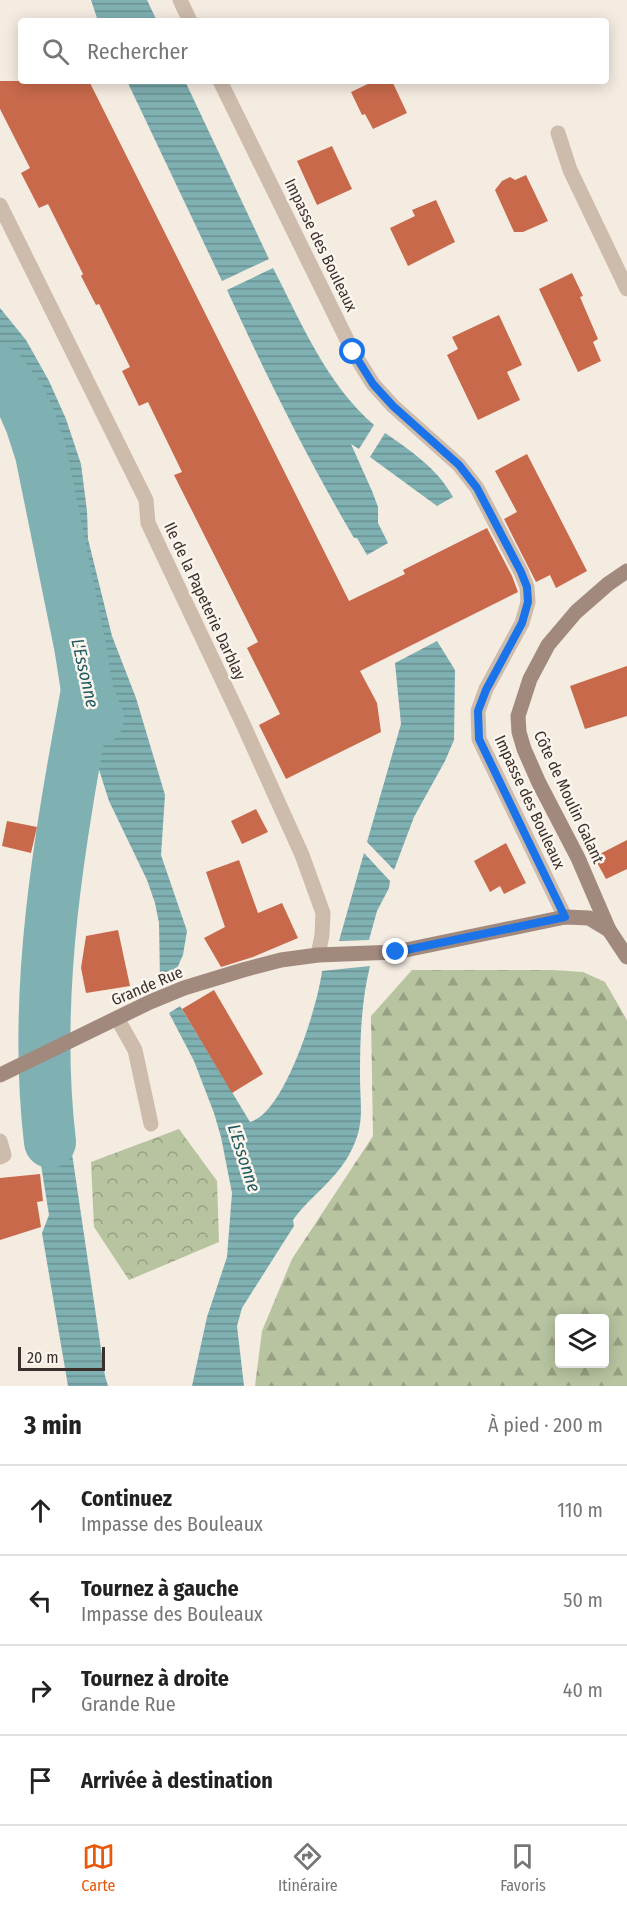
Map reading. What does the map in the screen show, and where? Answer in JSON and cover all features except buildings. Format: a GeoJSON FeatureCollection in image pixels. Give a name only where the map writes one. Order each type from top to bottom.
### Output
{"type":"FeatureCollection","features":[{"type":"Feature","properties":{"kind":"street"},"geometry":{"type":"LineString","coordinates":[[180,0],[189,18]]}},
{"type":"Feature","properties":{"kind":"street","name":"Impasse des Bouleaux"},"geometry":{"type":"LineString","coordinates":[[221,84],[353,352],[373,384],[393,406],[459,465],[477,488],[521,572],[527,587],[528,602],[522,623],[486,690],[478,711],[479,739],[565,917]]}},
{"type":"Feature","properties":{"kind":"street"},"geometry":{"type":"LineString","coordinates":[[558,133],[570,170],[627,289]]}},
{"type":"Feature","properties":{"kind":"street","name":"Ile de la Papeterie Darblay"},"geometry":{"type":"LineString","coordinates":[[0,206],[146,500],[148,523],[302,855],[323,913],[318,955]]}},
{"type":"Feature","properties":{"kind":"street","name":"Côte de Moulin Galant"},"geometry":{"type":"LineString","coordinates":[[627,571],[576,612],[548,645],[530,679],[518,716],[519,732],[524,749],[539,783],[578,858],[609,930],[627,957]]}},
{"type":"Feature","properties":{"kind":"street"},"geometry":{"type":"LineString","coordinates":[[565,917],[589,918],[609,930]]}},
{"type":"Feature","properties":{"kind":"street","name":"Grande Rue"},"geometry":{"type":"LineString","coordinates":[[0,1075],[62,1043],[184,988],[281,960],[318,955],[396,952],[565,917]]}},
{"type":"Feature","properties":{"kind":"street"},"geometry":{"type":"LineString","coordinates":[[117,1018],[135,1050],[151,1124]]}},
{"type":"Feature","properties":{"kind":"street"},"geometry":{"type":"LineString","coordinates":[[0,1141],[4,1155],[0,1156]]}},
{"type":"Feature","properties":{"kind":"green space"},"geometry":{"type":"Polygon","coordinates":[[[412,970],[553,970],[583,972],[605,982],[627,1020],[627,1386],[255,1386],[262,1331],[292,1259],[373,1136],[371,1016],[412,970]]]}},
{"type":"Feature","properties":{"kind":"green space"},"geometry":{"type":"Polygon","coordinates":[[[179,1129],[217,1181],[219,1242],[129,1280],[94,1227],[91,1162],[179,1129]]]}},
{"type":"Feature","properties":{"kind":"water"},"geometry":{"type":"Polygon","coordinates":[[[91,0],[147,0],[156,18],[97,18],[91,0]]]}},
{"type":"Feature","properties":{"kind":"water"},"geometry":{"type":"Polygon","coordinates":[[[128,84],[186,84],[269,259],[222,281],[128,84]]]}},
{"type":"Feature","properties":{"kind":"water"},"geometry":{"type":"Polygon","coordinates":[[[273,268],[316,352],[342,391],[374,425],[359,449],[351,444],[378,507],[378,523],[388,543],[367,555],[357,538],[354,538],[303,447],[227,290],[273,268]]]}},
{"type":"Feature","properties":{"kind":"water"},"geometry":{"type":"Polygon","coordinates":[[[0,308],[26,340],[49,381],[66,419],[81,464],[88,539],[112,636],[136,698],[165,795],[161,855],[187,931],[183,955],[174,975],[160,980],[159,923],[155,903],[147,880],[109,801],[94,754],[80,646],[41,454],[20,398],[0,372],[0,308]]]}},
{"type":"Feature","properties":{"kind":"water"},"geometry":{"type":"Polygon","coordinates":[[[385,433],[431,469],[453,497],[437,506],[370,457],[385,433]]]}},
{"type":"Feature","properties":{"kind":"water"},"geometry":{"type":"Polygon","coordinates":[[[437,641],[455,670],[454,740],[414,817],[394,870],[367,842],[401,724],[395,663],[437,641]]]}},
{"type":"Feature","properties":{"kind":"water"},"geometry":{"type":"Polygon","coordinates":[[[364,853],[390,881],[389,888],[377,911],[369,940],[339,941],[364,853]]]}},
{"type":"Feature","properties":{"kind":"water"},"geometry":{"type":"Polygon","coordinates":[[[370,966],[362,1021],[361,1114],[356,1140],[346,1160],[332,1178],[293,1220],[294,1226],[242,1308],[237,1326],[244,1386],[192,1386],[207,1317],[227,1257],[232,1193],[214,1113],[194,1061],[169,1013],[180,1006],[250,1122],[263,1114],[275,1099],[298,1056],[314,1008],[322,971],[370,966]]]}},
{"type":"Feature","properties":{"kind":"water"},"geometry":{"type":"Polygon","coordinates":[[[59,1066],[108,1386],[68,1386],[42,1233],[49,1215],[27,1077],[59,1066]]]}},
{"type":"Feature","properties":{"kind":"waterway","name":"L'Essonne"},"geometry":{"type":"LineString","coordinates":[[0,372],[20,398],[41,454],[87,690],[98,719]]}},
{"type":"Feature","properties":{"kind":"waterway"},"geometry":{"type":"LineString","coordinates":[[50,1142],[45,1085],[44,1028],[47,972],[59,858],[87,690]]}},
{"type":"Feature","properties":{"kind":"route"},"geometry":{"type":"LineString","coordinates":[[353,352],[373,384],[393,406],[459,465],[477,488],[527,587],[528,602],[522,623],[486,690],[478,711],[479,739],[565,917],[396,952]]}}]}
